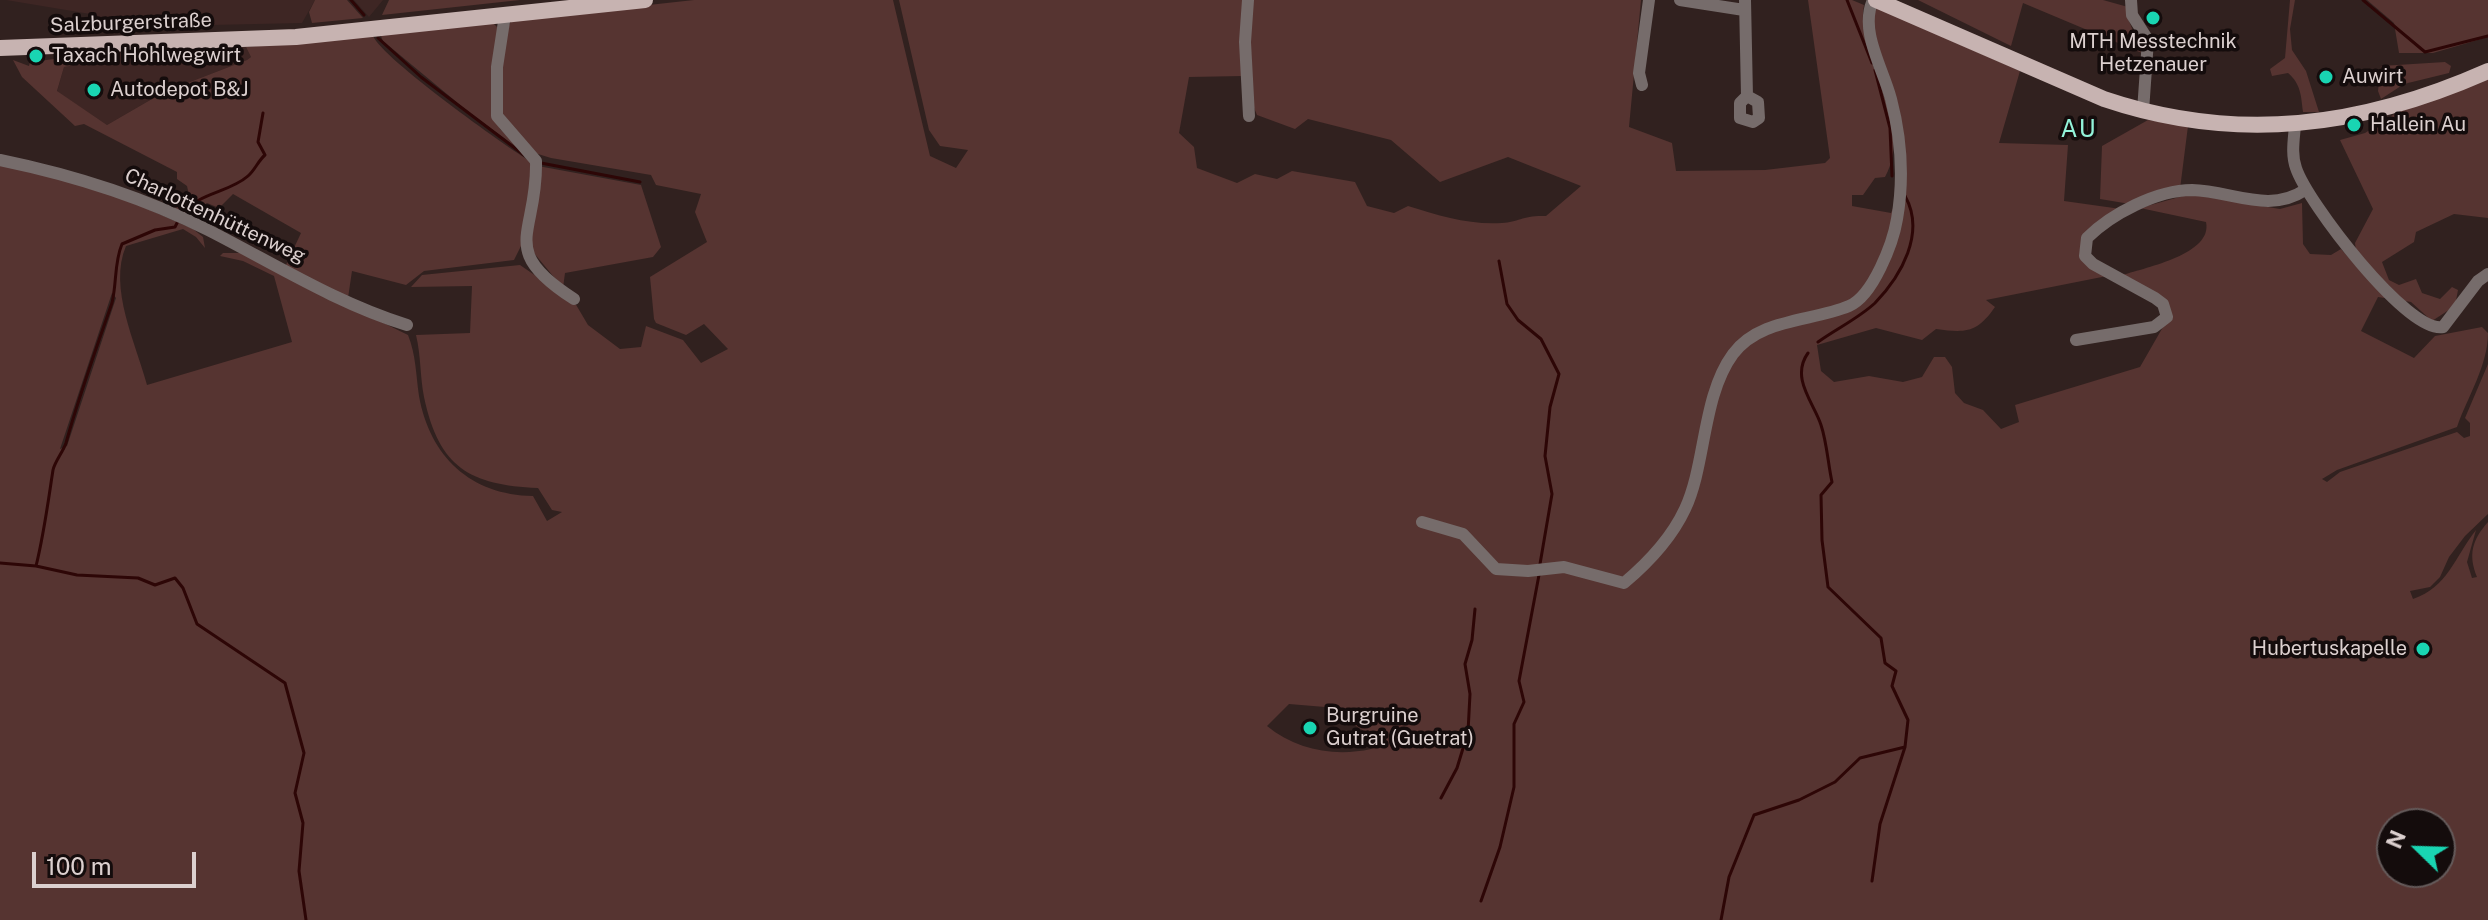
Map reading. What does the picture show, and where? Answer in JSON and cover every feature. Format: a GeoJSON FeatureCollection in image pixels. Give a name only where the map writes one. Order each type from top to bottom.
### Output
{"type":"FeatureCollection","features":[{"type":"Feature","properties":{"kind":"main road","name":"Salzburgerstraße"},"geometry":{"type":"LineString","coordinates":[[0,48],[296,37],[645,0]]}},
{"type":"Feature","properties":{"kind":"main road"},"geometry":{"type":"LineString","coordinates":[[1872,3],[1909,7],[2064,84],[2143,111],[2223,124],[2295,125],[2379,111],[2448,89],[2488,71]]}},
{"type":"Feature","properties":{"kind":"street"},"geometry":{"type":"LineString","coordinates":[[1248,0],[1245,42],[1249,116]]}},
{"type":"Feature","properties":{"kind":"street"},"geometry":{"type":"LineString","coordinates":[[1642,85],[1639,73],[1649,0]]}},
{"type":"Feature","properties":{"kind":"street"},"geometry":{"type":"LineString","coordinates":[[1680,0],[1745,5],[1747,96]]}},
{"type":"Feature","properties":{"kind":"street"},"geometry":{"type":"LineString","coordinates":[[2131,0],[2132,15],[2148,40],[2143,111]]}},
{"type":"Feature","properties":{"kind":"street"},"geometry":{"type":"LineString","coordinates":[[1422,522],[1463,534],[1496,569],[1528,571],[1564,567],[1624,583],[1648,563],[1671,535],[1686,508],[1710,408],[1733,354],[1759,332],[1852,305],[1877,277],[1888,250],[1897,220],[1901,151],[1891,98],[1871,35],[1872,3]]}},
{"type":"Feature","properties":{"kind":"street"},"geometry":{"type":"LineString","coordinates":[[505,15],[494,103],[503,126],[536,161],[537,183],[526,252],[537,271],[574,299]]}},
{"type":"Feature","properties":{"kind":"street"},"geometry":{"type":"LineString","coordinates":[[2295,125],[2294,165],[2305,190],[2340,240],[2375,280],[2430,327],[2443,327],[2478,281],[2488,274]]}},
{"type":"Feature","properties":{"kind":"street","name":"Charlottenhüttenweg"},"geometry":{"type":"LineString","coordinates":[[0,160],[123,191],[207,229],[334,297],[407,325]]}},
{"type":"Feature","properties":{"kind":"street"},"geometry":{"type":"LineString","coordinates":[[2076,340],[2154,327],[2167,317],[2163,304],[2155,298],[2093,264],[2085,256],[2087,238],[2097,228],[2160,196],[2191,190],[2278,203],[2305,190]]}},
{"type":"Feature","properties":{"kind":"shaded area"},"geometry":{"type":"Polygon","coordinates":[[[6,0],[315,0],[302,23],[121,27],[96,15],[6,0]]]}},
{"type":"Feature","properties":{"kind":"shaded area"},"geometry":{"type":"Polygon","coordinates":[[[315,0],[347,0],[363,18],[312,23],[309,12],[315,0]]]}},
{"type":"Feature","properties":{"kind":"shaded area"},"geometry":{"type":"Polygon","coordinates":[[[354,0],[383,0],[369,17],[354,0]]]}},
{"type":"Feature","properties":{"kind":"shaded area"},"geometry":{"type":"Polygon","coordinates":[[[389,0],[520,0],[382,15],[389,0]]]}},
{"type":"Feature","properties":{"kind":"shaded area"},"geometry":{"type":"Polygon","coordinates":[[[694,0],[893,0],[930,156],[956,168],[968,150],[940,146],[929,130],[899,0],[1244,0],[1243,76],[1189,77],[1179,133],[1194,147],[1197,168],[1237,183],[1255,174],[1277,179],[1292,171],[1355,182],[1367,206],[1394,213],[1408,206],[1455,219],[1490,223],[1546,216],[1581,186],[1508,157],[1440,182],[1391,140],[1308,119],[1295,129],[1257,115],[1252,103],[1250,0],[1641,0],[1629,127],[1672,143],[1676,171],[1765,170],[1825,163],[1830,158],[1808,0],[1852,0],[1864,5],[1863,26],[1867,47],[1889,113],[1893,156],[1885,177],[1875,178],[1863,195],[1852,195],[1852,206],[1891,213],[1904,182],[1871,25],[1875,7],[2020,71],[1999,143],[2068,145],[2064,201],[2121,209],[2097,223],[2082,240],[2082,259],[2107,276],[1986,300],[1995,307],[1982,322],[1963,331],[1936,329],[1922,340],[1876,328],[1817,345],[1821,371],[1834,382],[1869,376],[1903,382],[1922,377],[1934,357],[1945,357],[1952,367],[1955,393],[1964,403],[1983,410],[2001,429],[2019,422],[2015,405],[2140,367],[2171,313],[2123,275],[2189,251],[2205,233],[2206,222],[2140,208],[2190,194],[2280,209],[2302,203],[2303,244],[2310,254],[2331,255],[2341,249],[2358,268],[2355,243],[2373,209],[2340,140],[2365,133],[2396,113],[2488,77],[2488,218],[2454,214],[2416,232],[2414,242],[2382,262],[2389,280],[2399,285],[2416,279],[2422,293],[2440,299],[2452,287],[2458,290],[2455,306],[2432,321],[2411,302],[2378,297],[2361,331],[2414,358],[2435,336],[2482,327],[2488,333],[2487,345],[2477,380],[2457,427],[2337,470],[2322,479],[2327,482],[2340,472],[2457,432],[2464,438],[2470,436],[2470,423],[2465,418],[2488,364],[2488,514],[2465,536],[2449,557],[2440,577],[2430,587],[2410,591],[2413,599],[2435,587],[2476,530],[2467,562],[2472,578],[2477,577],[2473,548],[2488,522],[2488,920],[0,920],[0,164],[98,187],[193,229],[203,237],[205,248],[196,237],[183,229],[126,246],[121,262],[122,297],[147,385],[292,342],[274,276],[243,261],[220,256],[223,253],[241,253],[408,335],[425,418],[444,454],[473,480],[491,489],[533,496],[547,521],[562,512],[552,510],[538,488],[476,477],[461,468],[439,441],[424,397],[416,335],[470,333],[472,286],[411,287],[422,275],[520,265],[575,303],[588,325],[620,349],[641,347],[646,326],[683,340],[701,363],[728,349],[704,324],[686,335],[656,323],[654,319],[650,277],[707,242],[695,212],[701,194],[656,185],[651,175],[538,154],[502,119],[497,105],[506,30],[512,20],[694,0]],[[112,293],[60,449],[67,446],[116,298],[112,293]],[[1289,704],[1267,726],[1290,741],[1316,750],[1344,752],[1371,749],[1377,739],[1325,707],[1289,704]]]}},
{"type":"Feature","properties":{"kind":"shaded area"},"geometry":{"type":"Polygon","coordinates":[[[1918,0],[2103,0],[2128,7],[2129,21],[2142,53],[2023,3],[2011,46],[1918,0]]]}},
{"type":"Feature","properties":{"kind":"shaded area"},"geometry":{"type":"Polygon","coordinates":[[[2290,0],[2295,0],[2290,29],[2292,50],[2306,71],[2319,112],[2303,112],[2296,81],[2288,73],[2272,76],[2270,69],[2285,58],[2290,0]]]}},
{"type":"Feature","properties":{"kind":"shaded area"},"geometry":{"type":"Polygon","coordinates":[[[2367,0],[2488,0],[2488,37],[2433,53],[2399,53],[2394,23],[2367,0]]]}},
{"type":"Feature","properties":{"kind":"shaded area"},"geometry":{"type":"Polygon","coordinates":[[[492,22],[500,30],[492,114],[500,129],[527,155],[471,114],[383,41],[380,34],[492,22]]]}},
{"type":"Feature","properties":{"kind":"shaded area"},"geometry":{"type":"Polygon","coordinates":[[[373,36],[421,82],[533,163],[523,242],[514,260],[424,271],[406,285],[352,271],[348,298],[285,267],[301,233],[233,194],[219,208],[207,203],[188,215],[171,208],[189,195],[187,186],[177,179],[177,172],[84,124],[75,126],[22,77],[13,60],[29,66],[30,62],[87,55],[87,63],[64,67],[57,91],[107,125],[164,92],[247,60],[251,57],[246,47],[373,36]]]}},
{"type":"Feature","properties":{"kind":"shaded area"},"geometry":{"type":"Polygon","coordinates":[[[246,47],[251,57],[247,60],[164,92],[107,125],[57,92],[64,67],[86,63],[87,55],[246,47]]]}},
{"type":"Feature","properties":{"kind":"shaded area"},"geometry":{"type":"Polygon","coordinates":[[[2445,62],[2451,66],[2449,73],[2404,84],[2381,99],[2378,91],[2381,66],[2445,62]]]}},
{"type":"Feature","properties":{"kind":"shaded area"},"geometry":{"type":"Polygon","coordinates":[[[2148,120],[2188,126],[2180,189],[2130,204],[2100,199],[2102,146],[2148,120]]]}},
{"type":"Feature","properties":{"kind":"shaded area"},"geometry":{"type":"Polygon","coordinates":[[[538,166],[641,185],[661,247],[653,257],[565,273],[563,288],[529,247],[538,166]]]}},
{"type":"Feature","properties":{"kind":"waterway"},"geometry":{"type":"LineString","coordinates":[[351,0],[364,15]]}},
{"type":"Feature","properties":{"kind":"waterway"},"geometry":{"type":"LineString","coordinates":[[1847,0],[1872,63]]}},
{"type":"Feature","properties":{"kind":"waterway"},"geometry":{"type":"LineString","coordinates":[[2363,0],[2425,52],[2488,36]]}},
{"type":"Feature","properties":{"kind":"waterway"},"geometry":{"type":"LineString","coordinates":[[378,38],[421,77],[524,155]]}},
{"type":"Feature","properties":{"kind":"waterway"},"geometry":{"type":"LineString","coordinates":[[1875,70],[1890,128],[1892,176]]}},
{"type":"Feature","properties":{"kind":"waterway"},"geometry":{"type":"LineString","coordinates":[[182,215],[204,197],[240,182],[253,171],[265,155],[258,142],[263,113]]}},
{"type":"Feature","properties":{"kind":"waterway"},"geometry":{"type":"LineString","coordinates":[[541,163],[640,182]]}},
{"type":"Feature","properties":{"kind":"waterway"},"geometry":{"type":"LineString","coordinates":[[1818,342],[1862,314],[1894,280],[1912,239],[1911,210],[1905,196]]}},
{"type":"Feature","properties":{"kind":"waterway"},"geometry":{"type":"LineString","coordinates":[[0,563],[36,566],[53,470],[66,443],[112,303],[122,244],[155,230],[175,227],[178,221]]}},
{"type":"Feature","properties":{"kind":"waterway"},"geometry":{"type":"LineString","coordinates":[[1499,261],[1507,304],[1518,320],[1541,339],[1559,374],[1550,407],[1545,456],[1552,494],[1540,564]]}},
{"type":"Feature","properties":{"kind":"waterway"},"geometry":{"type":"LineString","coordinates":[[1808,353],[1803,362],[1802,381],[1823,432],[1832,482],[1821,495],[1822,540],[1828,587],[1881,638],[1885,663],[1896,671],[1892,686],[1908,720],[1905,747],[1880,824],[1872,881]]}},
{"type":"Feature","properties":{"kind":"waterway"},"geometry":{"type":"LineString","coordinates":[[36,566],[77,575],[138,578],[155,585],[175,578],[183,588],[197,624],[285,683],[304,753],[295,793],[303,823],[299,871],[306,920]]}},
{"type":"Feature","properties":{"kind":"waterway"},"geometry":{"type":"LineString","coordinates":[[1481,901],[1500,847],[1514,787],[1514,724],[1524,702],[1519,681],[1539,575]]}},
{"type":"Feature","properties":{"kind":"waterway"},"geometry":{"type":"LineString","coordinates":[[1441,798],[1457,768],[1468,732],[1470,694],[1465,664],[1472,640],[1475,609]]}},
{"type":"Feature","properties":{"kind":"waterway"},"geometry":{"type":"LineString","coordinates":[[1721,920],[1729,877],[1754,815],[1799,800],[1835,782],[1860,758],[1905,747]]}},
{"type":"Feature","properties":{"kind":"place","name":"MTH Messtechnik Hetzenauer"},"geometry":{"type":"Point","coordinates":[2153,18]}},
{"type":"Feature","properties":{"kind":"place","name":"Taxach Hohlwegwirt"},"geometry":{"type":"Point","coordinates":[36,56]}},
{"type":"Feature","properties":{"kind":"place","name":"Auwirt"},"geometry":{"type":"Point","coordinates":[2326,77]}},
{"type":"Feature","properties":{"kind":"place","name":"Autodepot B&J"},"geometry":{"type":"Point","coordinates":[94,90]}},
{"type":"Feature","properties":{"kind":"place","name":"Hallein Au"},"geometry":{"type":"Point","coordinates":[2354,125]}},
{"type":"Feature","properties":{"kind":"place","name":"Hubertuskapelle"},"geometry":{"type":"Point","coordinates":[2423,649]}},
{"type":"Feature","properties":{"kind":"place","name":"Burgruine Gutrat (Guetrat)"},"geometry":{"type":"Point","coordinates":[1310,728]}},
{"type":"Feature","properties":{"kind":"district","name":"AU"},"geometry":{"type":"Point","coordinates":[2079,130]}}]}
